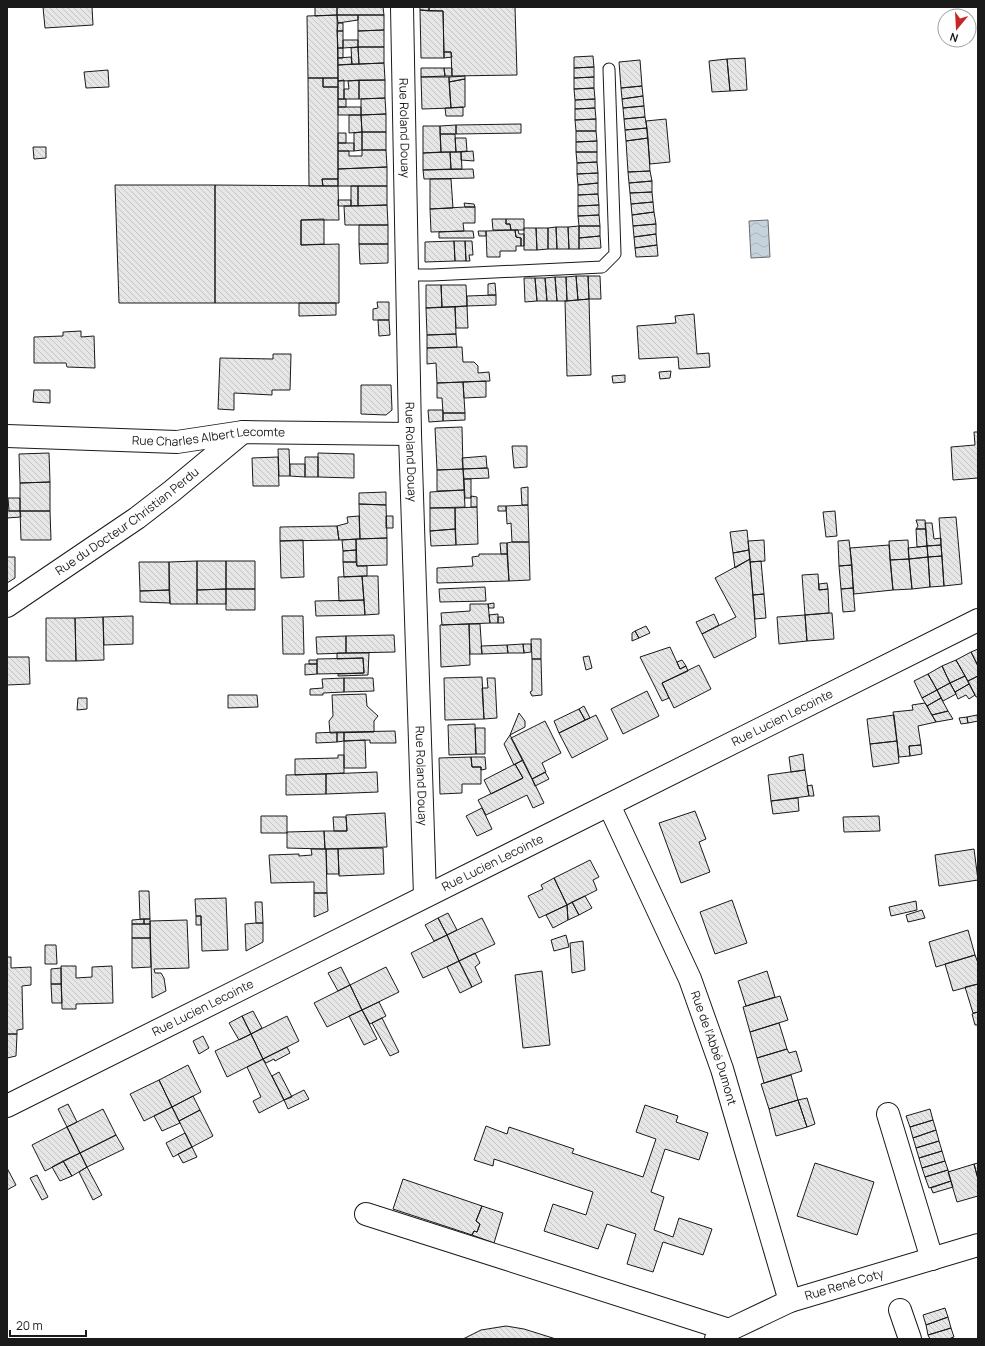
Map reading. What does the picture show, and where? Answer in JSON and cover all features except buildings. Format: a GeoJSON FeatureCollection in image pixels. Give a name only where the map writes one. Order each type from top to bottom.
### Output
{"type":"FeatureCollection","features":[{"type":"Feature","properties":{"kind":"street","name":"Rue Roland Douay"},"geometry":{"type":"LineString","coordinates":[[402,7],[410,434],[425,896]]}},
{"type":"Feature","properties":{"kind":"street","name":"Rue Charles Albert Lecomte"},"geometry":{"type":"LineString","coordinates":[[7,436],[178,442],[243,432],[410,434]]}},
{"type":"Feature","properties":{"kind":"street","name":"Rue du Docteur Christian Perdu"},"geometry":{"type":"LineString","coordinates":[[7,606],[137,518],[172,492],[243,432]]}},
{"type":"Feature","properties":{"kind":"street","name":"Rue Lucien Lecointe"},"geometry":{"type":"LineString","coordinates":[[7,1106],[978,620]]}},
{"type":"Feature","properties":{"kind":"street","name":"Rue de l'Abbé Dumont"},"geometry":{"type":"LineString","coordinates":[[609,805],[690,979],[722,1069],[790,1301]]}},
{"type":"Feature","properties":{"kind":"street"},"geometry":{"type":"LineString","coordinates":[[888,1114],[932,1259]]}},
{"type":"Feature","properties":{"kind":"street"},"geometry":{"type":"LineString","coordinates":[[366,1214],[722,1335]]}},
{"type":"Feature","properties":{"kind":"street","name":"Rue René Coty"},"geometry":{"type":"LineString","coordinates":[[722,1335],[790,1301],[978,1245]]}},
{"type":"Feature","properties":{"kind":"street"},"geometry":{"type":"LineString","coordinates":[[900,1310],[910,1339]]}},
{"type":"Feature","properties":{"kind":"lane"},"geometry":{"type":"LineString","coordinates":[[407,275],[602,267],[615,254],[609,69]]}},
{"type":"Feature","properties":{"kind":"water"},"geometry":{"type":"Polygon","coordinates":[[[768,220],[770,257],[751,258],[749,221],[768,220]]]}}]}
